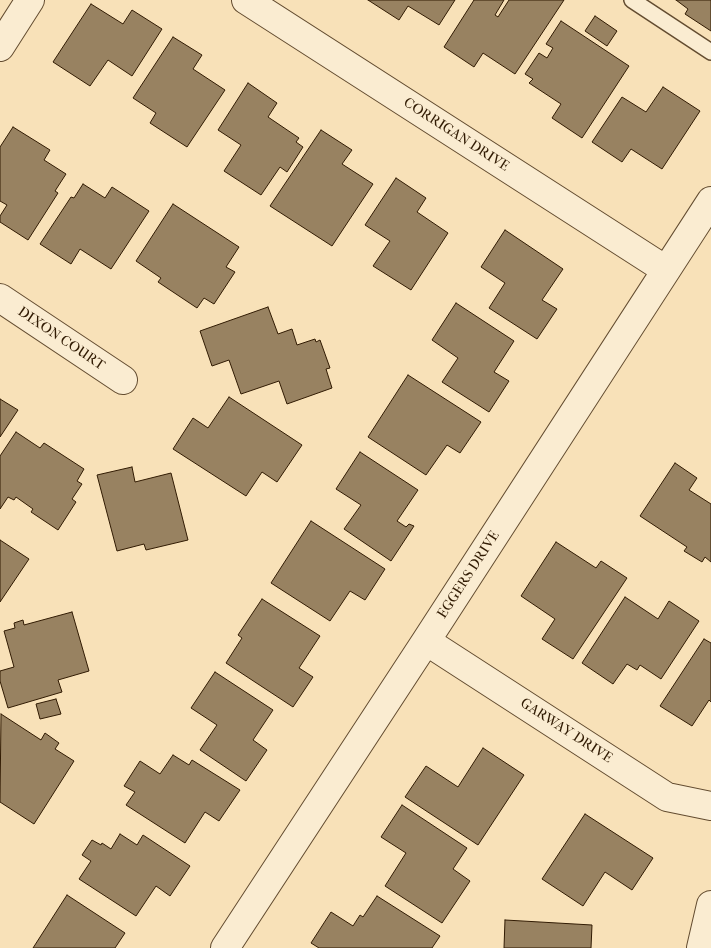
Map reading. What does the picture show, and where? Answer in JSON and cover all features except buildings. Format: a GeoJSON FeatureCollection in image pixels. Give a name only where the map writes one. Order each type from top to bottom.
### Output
{"type":"FeatureCollection","features":[{"type":"Feature","properties":{"kind":"street"},"geometry":{"type":"LineString","coordinates":[[0,47],[30,0]]}},
{"type":"Feature","properties":{"kind":"street","name":"CORRIGAN DRIVE"},"geometry":{"type":"LineString","coordinates":[[246,0],[666,270]]}},
{"type":"Feature","properties":{"kind":"street","name":"EGGERS DRIVE"},"geometry":{"type":"LineString","coordinates":[[225,948],[711,201]]}},
{"type":"Feature","properties":{"kind":"street","name":"DIXON COURT"},"geometry":{"type":"LineString","coordinates":[[0,298],[123,380]]}},
{"type":"Feature","properties":{"kind":"street","name":"GARWAY DRIVE"},"geometry":{"type":"LineString","coordinates":[[426,641],[667,797],[711,806]]}},
{"type":"Feature","properties":{"kind":"street"},"geometry":{"type":"LineString","coordinates":[[701,948],[711,905]]}},
{"type":"Feature","properties":{"kind":"lane"},"geometry":{"type":"LineString","coordinates":[[632,0],[711,52]]}}]}
